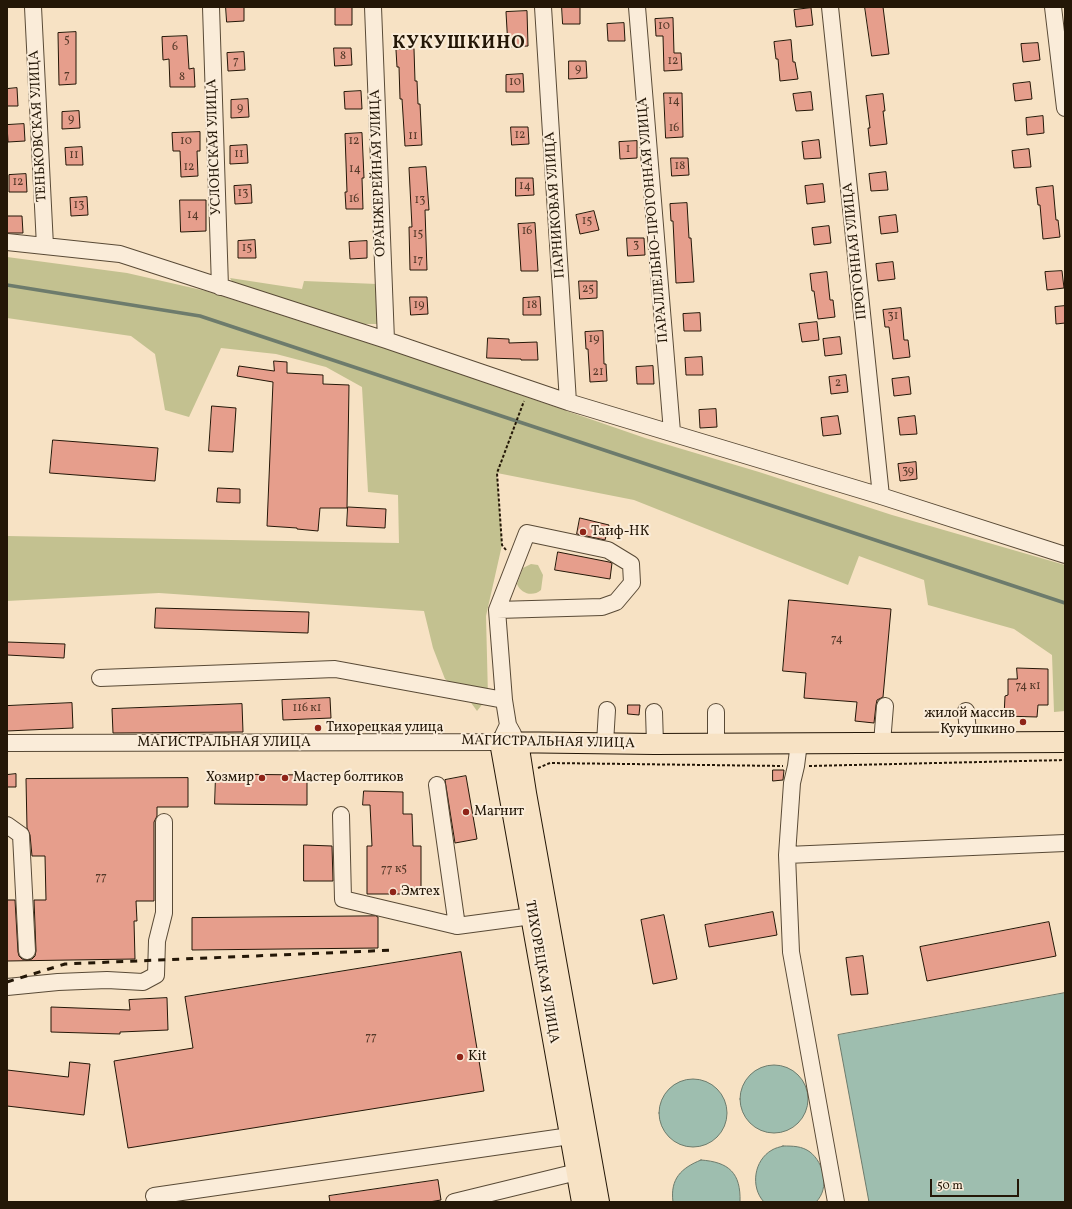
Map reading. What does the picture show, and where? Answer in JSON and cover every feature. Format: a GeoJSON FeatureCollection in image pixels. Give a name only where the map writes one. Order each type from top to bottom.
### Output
{"type":"FeatureCollection","features":[{"type":"Feature","properties":{"kind":"main road","name":"МАГИСТРАЛЬНАЯ УЛИЦА"},"geometry":{"type":"LineString","coordinates":[[509,736],[605,743],[655,744],[1065,742]]}},
{"type":"Feature","properties":{"kind":"main road","name":"ТИХОРЕЦКАЯ УЛИЦА"},"geometry":{"type":"LineString","coordinates":[[509,736],[532,916],[582,1202]]}},
{"type":"Feature","properties":{"kind":"main road","name":"ТИХОРЕЦКАЯ УЛИЦА"},"geometry":{"type":"LineString","coordinates":[[509,736],[526,793],[599,1202]]}},
{"type":"Feature","properties":{"kind":"street","name":"ТЕНЬКОВСКАЯ УЛИЦА"},"geometry":{"type":"LineString","coordinates":[[33,7],[45,246]]}},
{"type":"Feature","properties":{"kind":"street","name":"УСЛОНСКАЯ УЛИЦА"},"geometry":{"type":"LineString","coordinates":[[211,7],[220,287]]}},
{"type":"Feature","properties":{"kind":"street","name":"ОРАНЖЕРЕЙНАЯ УЛИЦА"},"geometry":{"type":"LineString","coordinates":[[373,7],[386,340]]}},
{"type":"Feature","properties":{"kind":"street","name":"ПАРНИКОВАЯ УЛИЦА"},"geometry":{"type":"LineString","coordinates":[[543,7],[568,402]]}},
{"type":"Feature","properties":{"kind":"street","name":"ПАРАЛЛЕЛЬНО-ПРОГОННАЯ УЛИЦА"},"geometry":{"type":"LineString","coordinates":[[637,7],[672,432]]}},
{"type":"Feature","properties":{"kind":"street","name":"ПРОГОННАЯ УЛИЦА"},"geometry":{"type":"LineString","coordinates":[[830,7],[881,496]]}},
{"type":"Feature","properties":{"kind":"street"},"geometry":{"type":"LineString","coordinates":[[1053,7],[1065,108]]}},
{"type":"Feature","properties":{"kind":"street"},"geometry":{"type":"LineString","coordinates":[[7,242],[120,254],[386,340],[568,402],[881,496],[1065,555]]}},
{"type":"Feature","properties":{"kind":"street"},"geometry":{"type":"LineString","coordinates":[[497,610],[602,607],[616,602],[632,584],[631,564],[608,550],[527,533],[497,610],[504,700],[509,736]]}},
{"type":"Feature","properties":{"kind":"street"},"geometry":{"type":"LineString","coordinates":[[100,678],[335,669],[504,700]]}},
{"type":"Feature","properties":{"kind":"street"},"geometry":{"type":"LineString","coordinates":[[882,743],[885,706]]}},
{"type":"Feature","properties":{"kind":"street"},"geometry":{"type":"LineString","coordinates":[[605,743],[606,710]]}},
{"type":"Feature","properties":{"kind":"street"},"geometry":{"type":"LineString","coordinates":[[966,711],[969,742]]}},
{"type":"Feature","properties":{"kind":"street"},"geometry":{"type":"LineString","coordinates":[[654,712],[655,744]]}},
{"type":"Feature","properties":{"kind":"street"},"geometry":{"type":"LineString","coordinates":[[716,712],[716,744]]}},
{"type":"Feature","properties":{"kind":"street","name":"МАГИСТРАЛЬНАЯ УЛИЦА"},"geometry":{"type":"LineString","coordinates":[[7,743],[509,736]]}},
{"type":"Feature","properties":{"kind":"street"},"geometry":{"type":"LineString","coordinates":[[799,743],[792,783],[787,855],[791,952],[836,1202]]}},
{"type":"Feature","properties":{"kind":"street"},"geometry":{"type":"LineString","coordinates":[[437,785],[457,926]]}},
{"type":"Feature","properties":{"kind":"street"},"geometry":{"type":"LineString","coordinates":[[341,815],[343,899],[457,926],[532,916]]}},
{"type":"Feature","properties":{"kind":"street"},"geometry":{"type":"LineString","coordinates":[[7,987],[58,982],[107,980],[143,982],[156,975],[157,941],[164,913],[164,822]]}},
{"type":"Feature","properties":{"kind":"street"},"geometry":{"type":"LineString","coordinates":[[7,825],[21,835],[27,951]]}},
{"type":"Feature","properties":{"kind":"street"},"geometry":{"type":"LineString","coordinates":[[787,855],[1065,843]]}},
{"type":"Feature","properties":{"kind":"street"},"geometry":{"type":"LineString","coordinates":[[154,1196],[570,1136]]}},
{"type":"Feature","properties":{"kind":"street"},"geometry":{"type":"LineString","coordinates":[[454,1202],[577,1172]]}},
{"type":"Feature","properties":{"kind":"path"},"geometry":{"type":"LineString","coordinates":[[517,559],[502,545],[497,473],[519,414]]}},
{"type":"Feature","properties":{"kind":"shaded area"},"geometry":{"type":"Polygon","coordinates":[[[7,257],[127,273],[206,291],[405,355],[645,438],[759,472],[892,515],[1065,565],[1065,711],[1054,712],[1052,655],[1014,629],[928,605],[924,580],[859,556],[848,585],[634,500],[497,473],[502,545],[486,616],[488,697],[477,711],[464,693],[445,679],[433,648],[424,611],[159,593],[7,601],[7,536],[399,543],[398,495],[368,492],[362,387],[326,367],[276,354],[221,348],[189,417],[165,410],[155,354],[131,336],[7,318],[7,257]]]}},
{"type":"Feature","properties":{"kind":"shaded area"},"geometry":{"type":"Polygon","coordinates":[[[230,278],[302,289],[304,281],[377,284],[378,324],[363,324],[296,309],[233,283],[230,278]]]}},
{"type":"Feature","properties":{"kind":"shaded area"},"geometry":{"type":"Polygon","coordinates":[[[531,564],[538,565],[543,575],[541,590],[531,594],[521,590],[517,584],[523,568],[531,564]]]}},
{"type":"Feature","properties":{"kind":"shaded area"},"geometry":{"type":"Polygon","coordinates":[[[1065,993],[1065,1202],[869,1202],[838,1035],[1065,993]]]}},
{"type":"Feature","properties":{"kind":"shaded area"},"geometry":{"type":"Polygon","coordinates":[[[767,1065],[781,1065],[793,1071],[802,1080],[808,1092],[806,1112],[798,1123],[787,1131],[781,1133],[767,1133],[761,1131],[750,1123],[742,1112],[740,1106],[740,1092],[742,1086],[750,1075],[761,1067],[767,1065]]]}},
{"type":"Feature","properties":{"kind":"shaded area"},"geometry":{"type":"Polygon","coordinates":[[[686,1079],[700,1079],[712,1085],[721,1094],[727,1106],[725,1126],[717,1137],[706,1145],[700,1147],[686,1147],[680,1145],[669,1137],[661,1126],[659,1120],[659,1106],[661,1100],[669,1089],[680,1081],[686,1079]]]}},
{"type":"Feature","properties":{"kind":"shaded area"},"geometry":{"type":"Polygon","coordinates":[[[783,1146],[801,1147],[810,1152],[819,1162],[824,1176],[824,1183],[823,1190],[816,1202],[764,1202],[760,1196],[757,1189],[756,1174],[761,1160],[773,1149],[783,1146]]]}},
{"type":"Feature","properties":{"kind":"shaded area"},"geometry":{"type":"Polygon","coordinates":[[[701,1160],[719,1163],[731,1171],[738,1183],[740,1202],[673,1202],[673,1187],[678,1175],[694,1163],[701,1160]]]}},
{"type":"Feature","properties":{"kind":"building"},"geometry":{"type":"Polygon","coordinates":[[[226,7],[244,7],[244,21],[227,22],[226,7]]]}},
{"type":"Feature","properties":{"kind":"building"},"geometry":{"type":"Polygon","coordinates":[[[352,7],[352,25],[335,25],[335,8],[352,7]]]}},
{"type":"Feature","properties":{"kind":"building"},"geometry":{"type":"Polygon","coordinates":[[[562,7],[580,7],[580,24],[563,24],[562,7]]]}},
{"type":"Feature","properties":{"kind":"building"},"geometry":{"type":"Polygon","coordinates":[[[865,7],[883,7],[889,54],[872,56],[865,7]]]}},
{"type":"Feature","properties":{"kind":"building"},"geometry":{"type":"Polygon","coordinates":[[[811,8],[813,25],[796,27],[794,10],[811,8]]]}},
{"type":"Feature","properties":{"kind":"building"},"geometry":{"type":"Polygon","coordinates":[[[527,11],[528,46],[508,47],[506,12],[527,11]]]}},
{"type":"Feature","properties":{"kind":"building"},"geometry":{"type":"Polygon","coordinates":[[[673,18],[674,53],[681,53],[682,70],[664,71],[663,36],[656,36],[655,19],[673,18]]]}},
{"type":"Feature","properties":{"kind":"building"},"geometry":{"type":"Polygon","coordinates":[[[624,23],[625,41],[608,41],[607,24],[624,23]]]}},
{"type":"Feature","properties":{"kind":"building"},"geometry":{"type":"Polygon","coordinates":[[[76,32],[76,84],[59,85],[58,33],[76,32]]]}},
{"type":"Feature","properties":{"kind":"building"},"geometry":{"type":"Polygon","coordinates":[[[187,36],[189,69],[194,68],[195,87],[170,87],[169,59],[163,60],[162,37],[187,36]]]}},
{"type":"Feature","properties":{"kind":"building"},"geometry":{"type":"Polygon","coordinates":[[[791,40],[793,62],[795,62],[798,79],[780,81],[778,59],[776,59],[774,42],[791,40]]]}},
{"type":"Feature","properties":{"kind":"building"},"geometry":{"type":"Polygon","coordinates":[[[1038,43],[1040,60],[1023,62],[1021,44],[1038,43]]]}},
{"type":"Feature","properties":{"kind":"building"},"geometry":{"type":"Polygon","coordinates":[[[334,48],[351,48],[352,65],[335,66],[334,48]]]}},
{"type":"Feature","properties":{"kind":"building"},"geometry":{"type":"Polygon","coordinates":[[[414,49],[415,81],[417,81],[418,104],[420,104],[422,145],[405,146],[402,99],[400,99],[399,67],[397,67],[396,50],[414,49]]]}},
{"type":"Feature","properties":{"kind":"building"},"geometry":{"type":"Polygon","coordinates":[[[244,52],[245,70],[228,71],[227,53],[244,52]]]}},
{"type":"Feature","properties":{"kind":"building"},"geometry":{"type":"Polygon","coordinates":[[[569,61],[586,61],[587,78],[569,79],[569,61]]]}},
{"type":"Feature","properties":{"kind":"building"},"geometry":{"type":"Polygon","coordinates":[[[523,74],[524,92],[506,92],[506,75],[523,74]]]}},
{"type":"Feature","properties":{"kind":"building"},"geometry":{"type":"Polygon","coordinates":[[[1030,82],[1032,99],[1015,101],[1013,84],[1030,82]]]}},
{"type":"Feature","properties":{"kind":"building"},"geometry":{"type":"Polygon","coordinates":[[[17,88],[18,106],[7,106],[7,89],[17,88]]]}},
{"type":"Feature","properties":{"kind":"building"},"geometry":{"type":"Polygon","coordinates":[[[361,91],[362,109],[345,109],[344,92],[361,91]]]}},
{"type":"Feature","properties":{"kind":"building"},"geometry":{"type":"Polygon","coordinates":[[[811,92],[813,110],[796,111],[793,94],[811,92]]]}},
{"type":"Feature","properties":{"kind":"building"},"geometry":{"type":"Polygon","coordinates":[[[664,93],[682,93],[683,137],[666,138],[664,93]]]}},
{"type":"Feature","properties":{"kind":"building"},"geometry":{"type":"Polygon","coordinates":[[[883,94],[885,111],[883,111],[887,144],[870,146],[868,128],[870,128],[866,96],[883,94]]]}},
{"type":"Feature","properties":{"kind":"building"},"geometry":{"type":"Polygon","coordinates":[[[248,99],[249,117],[231,118],[231,100],[248,99]]]}},
{"type":"Feature","properties":{"kind":"building"},"geometry":{"type":"Polygon","coordinates":[[[79,111],[80,128],[62,129],[62,112],[79,111]]]}},
{"type":"Feature","properties":{"kind":"building"},"geometry":{"type":"Polygon","coordinates":[[[1043,116],[1044,133],[1027,135],[1026,118],[1043,116]]]}},
{"type":"Feature","properties":{"kind":"building"},"geometry":{"type":"Polygon","coordinates":[[[24,124],[25,141],[8,142],[7,125],[24,124]]]}},
{"type":"Feature","properties":{"kind":"building"},"geometry":{"type":"Polygon","coordinates":[[[511,127],[528,127],[529,144],[512,145],[511,127]]]}},
{"type":"Feature","properties":{"kind":"building"},"geometry":{"type":"Polygon","coordinates":[[[200,132],[200,151],[197,151],[198,176],[181,177],[180,151],[173,151],[172,133],[200,132]]]}},
{"type":"Feature","properties":{"kind":"building"},"geometry":{"type":"Polygon","coordinates":[[[362,133],[364,178],[362,178],[363,209],[346,209],[345,192],[347,192],[345,134],[362,133]]]}},
{"type":"Feature","properties":{"kind":"building"},"geometry":{"type":"Polygon","coordinates":[[[819,140],[821,158],[804,159],[802,142],[819,140]]]}},
{"type":"Feature","properties":{"kind":"building"},"geometry":{"type":"Polygon","coordinates":[[[637,141],[637,158],[620,159],[619,142],[637,141]]]}},
{"type":"Feature","properties":{"kind":"building"},"geometry":{"type":"Polygon","coordinates":[[[247,145],[248,163],[230,164],[230,146],[247,145]]]}},
{"type":"Feature","properties":{"kind":"building"},"geometry":{"type":"Polygon","coordinates":[[[82,147],[83,165],[66,165],[65,148],[82,147]]]}},
{"type":"Feature","properties":{"kind":"building"},"geometry":{"type":"Polygon","coordinates":[[[1029,149],[1031,167],[1014,168],[1012,151],[1029,149]]]}},
{"type":"Feature","properties":{"kind":"building"},"geometry":{"type":"Polygon","coordinates":[[[671,158],[688,158],[689,175],[672,176],[671,158]]]}},
{"type":"Feature","properties":{"kind":"building"},"geometry":{"type":"Polygon","coordinates":[[[426,167],[429,210],[425,210],[427,270],[410,270],[409,227],[412,227],[409,168],[426,167]]]}},
{"type":"Feature","properties":{"kind":"building"},"geometry":{"type":"Polygon","coordinates":[[[886,172],[888,190],[871,191],[869,174],[886,172]]]}},
{"type":"Feature","properties":{"kind":"building"},"geometry":{"type":"Polygon","coordinates":[[[26,174],[27,192],[9,192],[9,175],[26,174]]]}},
{"type":"Feature","properties":{"kind":"building"},"geometry":{"type":"Polygon","coordinates":[[[516,178],[533,178],[534,195],[516,196],[516,178]]]}},
{"type":"Feature","properties":{"kind":"building"},"geometry":{"type":"Polygon","coordinates":[[[823,184],[825,202],[807,204],[805,186],[823,184]]]}},
{"type":"Feature","properties":{"kind":"building"},"geometry":{"type":"Polygon","coordinates":[[[251,185],[252,203],[235,204],[234,186],[251,185]]]}},
{"type":"Feature","properties":{"kind":"building"},"geometry":{"type":"Polygon","coordinates":[[[1053,186],[1056,220],[1058,220],[1060,237],[1043,239],[1040,205],[1038,205],[1036,188],[1053,186]]]}},
{"type":"Feature","properties":{"kind":"building"},"geometry":{"type":"Polygon","coordinates":[[[87,197],[88,215],[71,216],[70,198],[87,197]]]}},
{"type":"Feature","properties":{"kind":"building"},"geometry":{"type":"Polygon","coordinates":[[[180,200],[206,200],[206,231],[181,232],[180,200]]]}},
{"type":"Feature","properties":{"kind":"building"},"geometry":{"type":"Polygon","coordinates":[[[687,203],[694,282],[676,283],[673,221],[671,221],[670,204],[687,203]]]}},
{"type":"Feature","properties":{"kind":"building"},"geometry":{"type":"Polygon","coordinates":[[[594,211],[599,230],[580,234],[576,215],[594,211]]]}},
{"type":"Feature","properties":{"kind":"building"},"geometry":{"type":"Polygon","coordinates":[[[896,215],[898,232],[881,234],[879,217],[896,215]]]}},
{"type":"Feature","properties":{"kind":"building"},"geometry":{"type":"Polygon","coordinates":[[[7,216],[22,216],[23,233],[7,233],[7,216]]]}},
{"type":"Feature","properties":{"kind":"building"},"geometry":{"type":"Polygon","coordinates":[[[535,223],[538,271],[521,271],[518,224],[535,223]]]}},
{"type":"Feature","properties":{"kind":"building"},"geometry":{"type":"Polygon","coordinates":[[[829,226],[831,243],[814,245],[812,228],[829,226]]]}},
{"type":"Feature","properties":{"kind":"building"},"geometry":{"type":"Polygon","coordinates":[[[627,238],[644,238],[645,255],[628,256],[627,238]]]}},
{"type":"Feature","properties":{"kind":"building"},"geometry":{"type":"Polygon","coordinates":[[[255,240],[256,258],[238,258],[238,241],[255,240]]]}},
{"type":"Feature","properties":{"kind":"building"},"geometry":{"type":"Polygon","coordinates":[[[367,241],[367,258],[350,259],[349,242],[367,241]]]}},
{"type":"Feature","properties":{"kind":"building"},"geometry":{"type":"Polygon","coordinates":[[[893,262],[895,279],[878,281],[876,264],[893,262]]]}},
{"type":"Feature","properties":{"kind":"building"},"geometry":{"type":"Polygon","coordinates":[[[1062,271],[1064,288],[1047,290],[1045,272],[1062,271]]]}},
{"type":"Feature","properties":{"kind":"building"},"geometry":{"type":"Polygon","coordinates":[[[827,272],[830,300],[833,300],[835,317],[818,319],[810,274],[827,272]]]}},
{"type":"Feature","properties":{"kind":"building"},"geometry":{"type":"Polygon","coordinates":[[[579,281],[597,281],[597,298],[580,299],[579,281]]]}},
{"type":"Feature","properties":{"kind":"building"},"geometry":{"type":"Polygon","coordinates":[[[410,297],[427,297],[428,314],[411,315],[410,297]]]}},
{"type":"Feature","properties":{"kind":"building"},"geometry":{"type":"Polygon","coordinates":[[[540,297],[541,315],[523,315],[523,298],[540,297]]]}},
{"type":"Feature","properties":{"kind":"building"},"geometry":{"type":"Polygon","coordinates":[[[1065,306],[1065,323],[1056,324],[1055,307],[1065,306]]]}},
{"type":"Feature","properties":{"kind":"building"},"geometry":{"type":"Polygon","coordinates":[[[901,308],[904,340],[908,340],[910,357],[893,359],[889,327],[885,327],[883,310],[901,308]]]}},
{"type":"Feature","properties":{"kind":"building"},"geometry":{"type":"Polygon","coordinates":[[[700,313],[701,331],[684,331],[683,314],[700,313]]]}},
{"type":"Feature","properties":{"kind":"building"},"geometry":{"type":"Polygon","coordinates":[[[817,322],[819,340],[802,342],[799,324],[817,322]]]}},
{"type":"Feature","properties":{"kind":"building"},"geometry":{"type":"Polygon","coordinates":[[[603,331],[604,364],[606,364],[607,381],[590,382],[588,349],[586,349],[585,332],[603,331]]]}},
{"type":"Feature","properties":{"kind":"building"},"geometry":{"type":"Polygon","coordinates":[[[840,337],[842,354],[825,356],[823,339],[840,337]]]}},
{"type":"Feature","properties":{"kind":"building"},"geometry":{"type":"Polygon","coordinates":[[[488,338],[509,339],[509,343],[537,342],[538,360],[487,358],[488,338]]]}},
{"type":"Feature","properties":{"kind":"building"},"geometry":{"type":"Polygon","coordinates":[[[702,357],[703,375],[686,375],[685,358],[702,357]]]}},
{"type":"Feature","properties":{"kind":"building"},"geometry":{"type":"Polygon","coordinates":[[[274,361],[287,362],[287,373],[323,375],[323,384],[349,385],[347,508],[320,508],[318,531],[267,526],[273,382],[237,376],[239,366],[274,371],[274,361]]]}},
{"type":"Feature","properties":{"kind":"building"},"geometry":{"type":"Polygon","coordinates":[[[653,366],[654,384],[637,384],[636,367],[653,366]]]}},
{"type":"Feature","properties":{"kind":"building"},"geometry":{"type":"Polygon","coordinates":[[[846,375],[848,392],[831,394],[829,377],[846,375]]]}},
{"type":"Feature","properties":{"kind":"building"},"geometry":{"type":"Polygon","coordinates":[[[909,377],[911,394],[894,396],[892,379],[909,377]]]}},
{"type":"Feature","properties":{"kind":"building"},"geometry":{"type":"Polygon","coordinates":[[[212,406],[236,408],[233,452],[209,451],[212,406]]]}},
{"type":"Feature","properties":{"kind":"building"},"geometry":{"type":"Polygon","coordinates":[[[716,409],[717,427],[700,428],[699,410],[716,409]]]}},
{"type":"Feature","properties":{"kind":"building"},"geometry":{"type":"Polygon","coordinates":[[[838,416],[841,434],[823,436],[821,418],[838,416]]]}},
{"type":"Feature","properties":{"kind":"building"},"geometry":{"type":"Polygon","coordinates":[[[915,416],[917,434],[900,435],[898,418],[915,416]]]}},
{"type":"Feature","properties":{"kind":"building"},"geometry":{"type":"Polygon","coordinates":[[[53,440],[158,448],[155,481],[50,473],[53,440]]]}},
{"type":"Feature","properties":{"kind":"building"},"geometry":{"type":"Polygon","coordinates":[[[916,462],[917,479],[900,481],[898,464],[916,462]]]}},
{"type":"Feature","properties":{"kind":"building"},"geometry":{"type":"Polygon","coordinates":[[[218,488],[240,489],[240,503],[217,502],[218,488]]]}},
{"type":"Feature","properties":{"kind":"building"},"geometry":{"type":"Polygon","coordinates":[[[348,507],[386,509],[385,528],[347,526],[348,507]]]}},
{"type":"Feature","properties":{"kind":"building"},"geometry":{"type":"Polygon","coordinates":[[[580,518],[609,525],[605,540],[577,534],[580,518]]]}},
{"type":"Feature","properties":{"kind":"building"},"geometry":{"type":"Polygon","coordinates":[[[558,552],[612,563],[610,579],[555,570],[558,552]]]}},
{"type":"Feature","properties":{"kind":"building"},"geometry":{"type":"Polygon","coordinates":[[[789,600],[891,609],[883,697],[877,700],[874,723],[855,721],[857,702],[804,698],[806,673],[783,671],[789,600]]]}},
{"type":"Feature","properties":{"kind":"building"},"geometry":{"type":"Polygon","coordinates":[[[156,608],[309,612],[308,633],[155,628],[156,608]]]}},
{"type":"Feature","properties":{"kind":"building"},"geometry":{"type":"Polygon","coordinates":[[[7,642],[65,644],[64,658],[7,655],[7,642]]]}},
{"type":"Feature","properties":{"kind":"building"},"geometry":{"type":"Polygon","coordinates":[[[1017,668],[1048,669],[1048,705],[1038,705],[1037,717],[1004,716],[1005,696],[1008,695],[1008,679],[1017,679],[1017,668]]]}},
{"type":"Feature","properties":{"kind":"building"},"geometry":{"type":"Polygon","coordinates":[[[330,698],[331,718],[283,720],[282,700],[330,698]]]}},
{"type":"Feature","properties":{"kind":"building"},"geometry":{"type":"Polygon","coordinates":[[[72,703],[73,728],[7,731],[7,706],[72,703]]]}},
{"type":"Feature","properties":{"kind":"building"},"geometry":{"type":"Polygon","coordinates":[[[242,704],[243,732],[113,733],[112,709],[242,704]]]}},
{"type":"Feature","properties":{"kind":"building"},"geometry":{"type":"Polygon","coordinates":[[[628,705],[640,705],[639,715],[628,714],[628,705]]]}},
{"type":"Feature","properties":{"kind":"building"},"geometry":{"type":"Polygon","coordinates":[[[773,770],[784,770],[783,780],[773,781],[773,770]]]}},
{"type":"Feature","properties":{"kind":"building"},"geometry":{"type":"Polygon","coordinates":[[[16,774],[16,787],[7,787],[7,775],[16,774]]]}},
{"type":"Feature","properties":{"kind":"building"},"geometry":{"type":"Polygon","coordinates":[[[216,774],[307,775],[307,805],[215,804],[216,774]]]}},
{"type":"Feature","properties":{"kind":"building"},"geometry":{"type":"Polygon","coordinates":[[[466,776],[477,839],[455,843],[445,780],[466,776]]]}},
{"type":"Feature","properties":{"kind":"building"},"geometry":{"type":"Polygon","coordinates":[[[188,778],[188,807],[157,807],[157,816],[154,822],[154,901],[136,901],[137,921],[134,921],[135,959],[7,961],[7,900],[15,900],[18,952],[22,959],[27,960],[32,959],[35,956],[36,951],[34,900],[46,900],[45,856],[32,856],[30,835],[27,828],[26,779],[188,778]]]}},
{"type":"Feature","properties":{"kind":"building"},"geometry":{"type":"Polygon","coordinates":[[[364,791],[403,792],[403,814],[412,814],[413,846],[421,846],[421,894],[367,894],[367,846],[372,846],[370,805],[363,805],[364,791]]]}},
{"type":"Feature","properties":{"kind":"building"},"geometry":{"type":"Polygon","coordinates":[[[304,845],[332,846],[333,881],[304,881],[304,845]]]}},
{"type":"Feature","properties":{"kind":"building"},"geometry":{"type":"Polygon","coordinates":[[[773,912],[777,935],[709,947],[705,925],[773,912]]]}},
{"type":"Feature","properties":{"kind":"building"},"geometry":{"type":"Polygon","coordinates":[[[664,915],[677,979],[653,984],[641,920],[664,915]]]}},
{"type":"Feature","properties":{"kind":"building"},"geometry":{"type":"Polygon","coordinates":[[[378,917],[378,948],[192,950],[192,918],[378,917]]]}},
{"type":"Feature","properties":{"kind":"building"},"geometry":{"type":"Polygon","coordinates":[[[1049,922],[1056,956],[927,981],[920,947],[1049,922]]]}},
{"type":"Feature","properties":{"kind":"building"},"geometry":{"type":"Polygon","coordinates":[[[461,952],[484,1091],[128,1148],[114,1061],[193,1048],[185,997],[461,952]]]}},
{"type":"Feature","properties":{"kind":"building"},"geometry":{"type":"Polygon","coordinates":[[[863,956],[868,994],[851,995],[846,958],[863,956]]]}},
{"type":"Feature","properties":{"kind":"building"},"geometry":{"type":"Polygon","coordinates":[[[167,998],[168,1030],[120,1032],[120,1034],[51,1032],[51,1007],[130,1010],[129,1000],[167,998]]]}},
{"type":"Feature","properties":{"kind":"building"},"geometry":{"type":"Polygon","coordinates":[[[70,1062],[90,1064],[84,1115],[7,1106],[7,1070],[68,1077],[70,1062]]]}},
{"type":"Feature","properties":{"kind":"building"},"geometry":{"type":"Polygon","coordinates":[[[438,1180],[441,1200],[429,1202],[330,1202],[329,1196],[438,1180]]]}},
{"type":"Feature","properties":{"kind":"waterway"},"geometry":{"type":"LineString","coordinates":[[7,285],[200,316],[1065,603]]}},
{"type":"Feature","properties":{"kind":"railway"},"geometry":{"type":"LineString","coordinates":[[7,982],[65,964],[395,950]]}},
{"type":"Feature","properties":{"kind":"place","name":"Таиф-НК"},"geometry":{"type":"Point","coordinates":[583,532]}},
{"type":"Feature","properties":{"kind":"place","name":"жилой массив Кукушкино"},"geometry":{"type":"Point","coordinates":[1023,722]}},
{"type":"Feature","properties":{"kind":"place","name":"Тихорецкая улица"},"geometry":{"type":"Point","coordinates":[318,728]}},
{"type":"Feature","properties":{"kind":"place","name":"Хозмир"},"geometry":{"type":"Point","coordinates":[262,778]}},
{"type":"Feature","properties":{"kind":"place","name":"Мастер болтиков"},"geometry":{"type":"Point","coordinates":[285,778]}},
{"type":"Feature","properties":{"kind":"place","name":"Магнит"},"geometry":{"type":"Point","coordinates":[466,812]}},
{"type":"Feature","properties":{"kind":"place","name":"Эмтех"},"geometry":{"type":"Point","coordinates":[393,892]}},
{"type":"Feature","properties":{"kind":"place","name":"Kit"},"geometry":{"type":"Point","coordinates":[460,1057]}},
{"type":"Feature","properties":{"kind":"district","name":"КУКУШКИНО"},"geometry":{"type":"Point","coordinates":[459,45]}}]}
